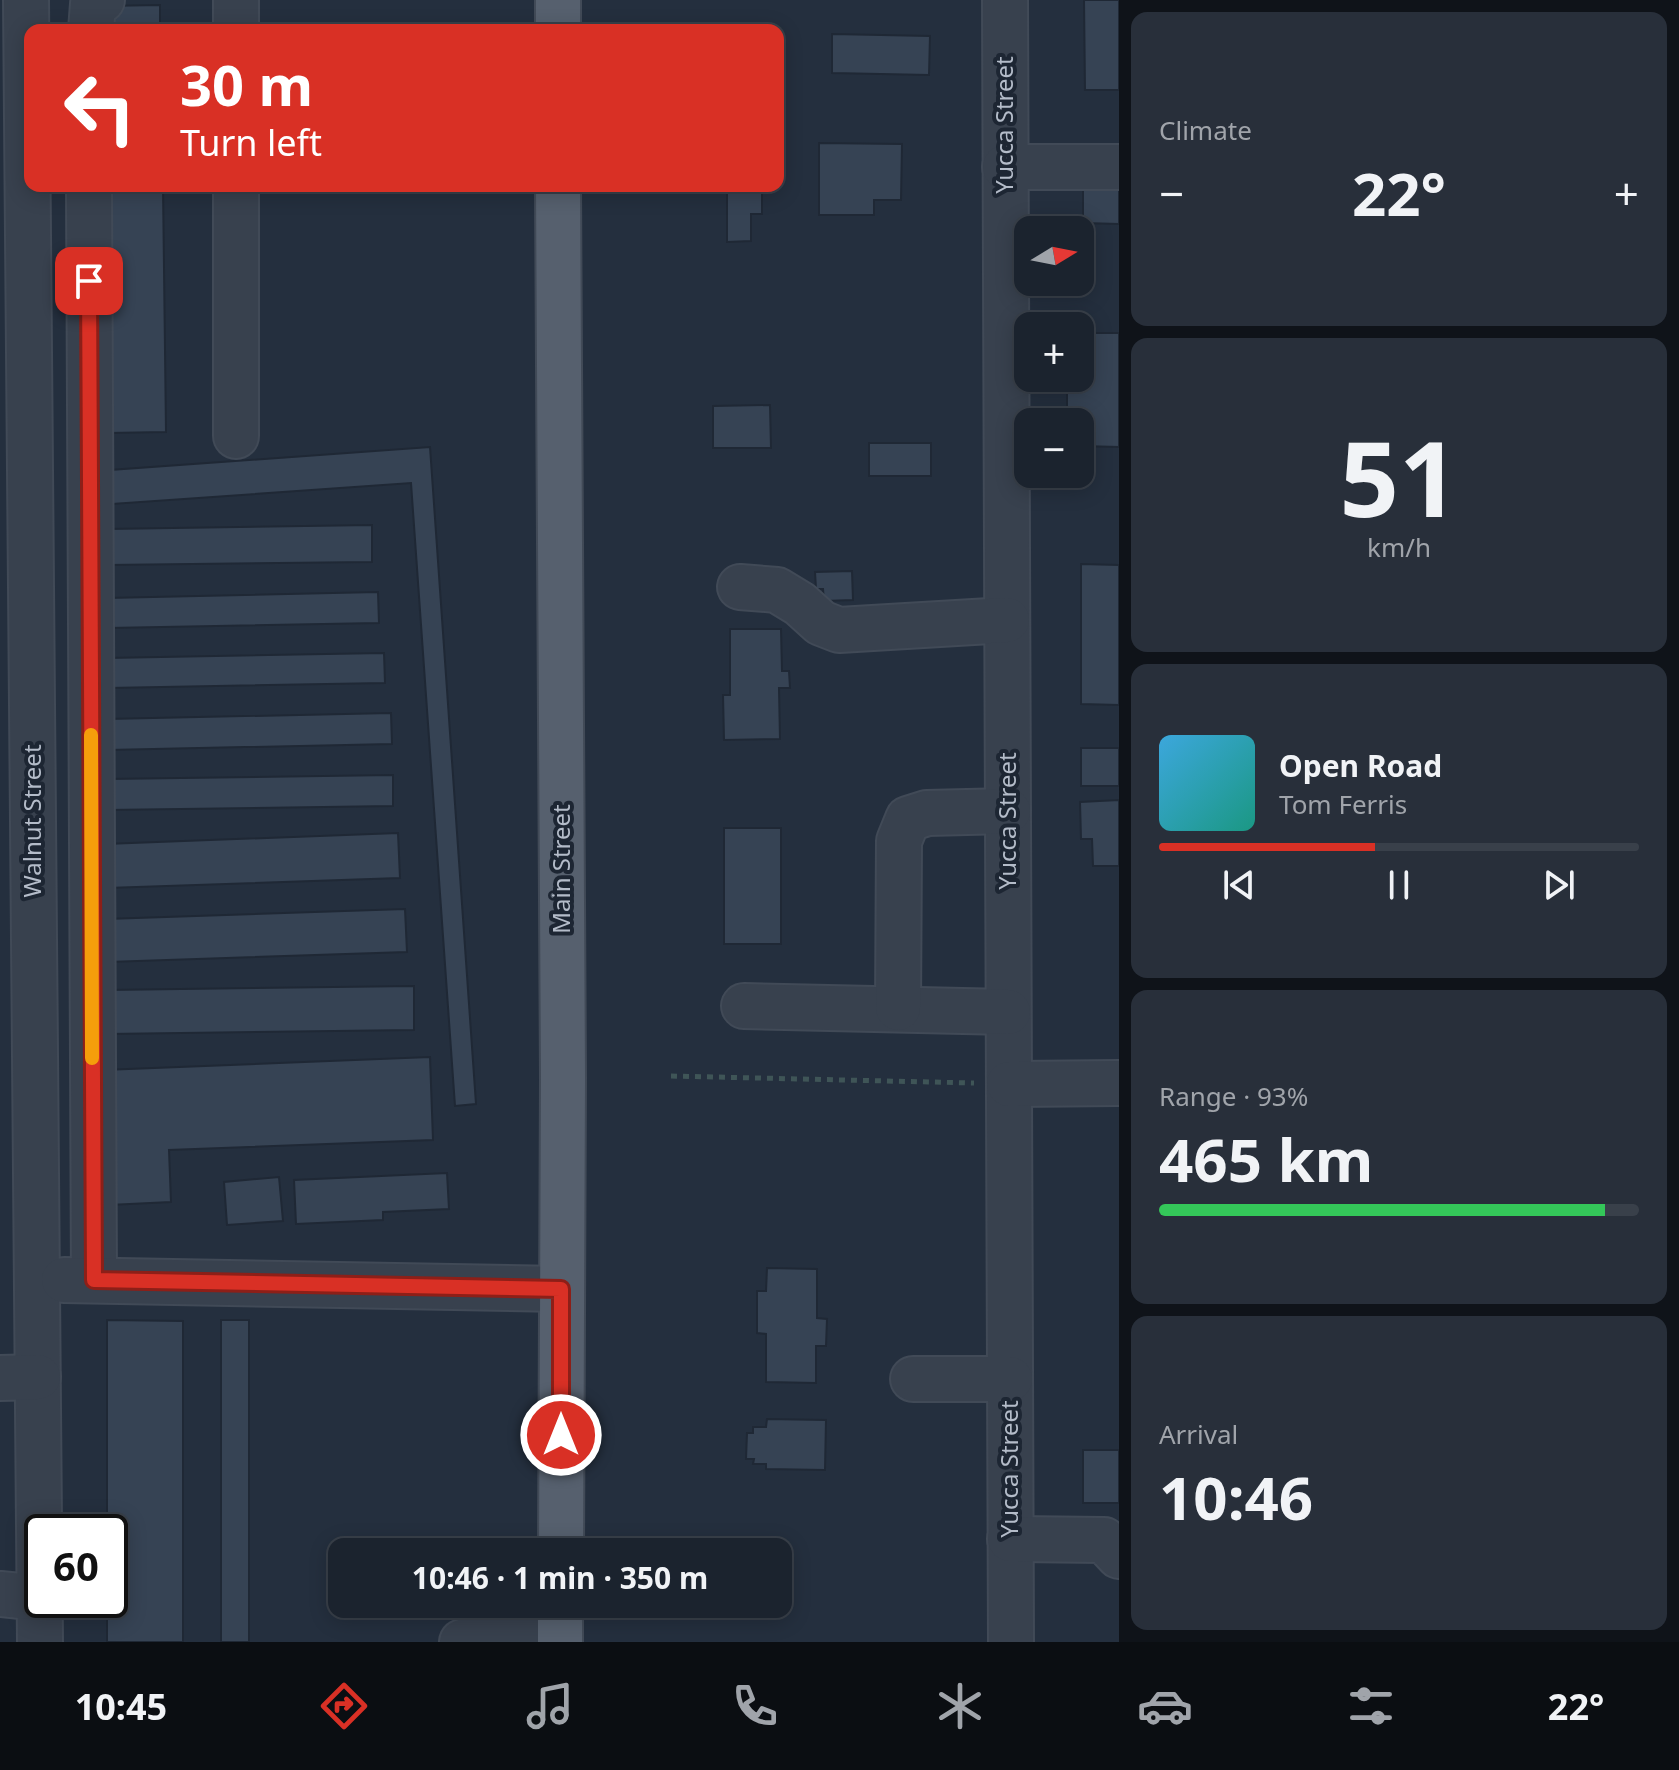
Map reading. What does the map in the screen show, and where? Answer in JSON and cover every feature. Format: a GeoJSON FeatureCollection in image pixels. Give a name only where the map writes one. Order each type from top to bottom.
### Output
{"type":"FeatureCollection","features":[{"type":"Feature","properties":{"kind":"main road","name":"Main Street"},"geometry":{"type":"LineString","coordinates":[[558,192],[563,1047],[561,1538]]}},
{"type":"Feature","properties":{"kind":"street","name":"Walnut Street"},"geometry":{"type":"LineString","coordinates":[[25,24],[26,0]]}},
{"type":"Feature","properties":{"kind":"street"},"geometry":{"type":"LineString","coordinates":[[91,24],[93,4],[102,0]]}},
{"type":"Feature","properties":{"kind":"street"},"geometry":{"type":"LineString","coordinates":[[236,0],[236,24]]}},
{"type":"Feature","properties":{"kind":"street","name":"Yucca Street"},"geometry":{"type":"LineString","coordinates":[[1005,0],[1011,1642]]}},
{"type":"Feature","properties":{"kind":"street","name":"Walnut Street"},"geometry":{"type":"LineString","coordinates":[[24,82],[15,449],[18,1095],[25,1272],[19,1378],[20,1596],[40,1642]]}},
{"type":"Feature","properties":{"kind":"street"},"geometry":{"type":"LineString","coordinates":[[1005,167],[1119,167]]}},
{"type":"Feature","properties":{"kind":"street"},"geometry":{"type":"LineString","coordinates":[[89,192],[94,1280]]}},
{"type":"Feature","properties":{"kind":"street"},"geometry":{"type":"LineString","coordinates":[[236,192],[236,436]]}},
{"type":"Feature","properties":{"kind":"street"},"geometry":{"type":"LineString","coordinates":[[740,587],[777,590],[800,604],[821,623],[839,630],[1007,620]]}},
{"type":"Feature","properties":{"kind":"street"},"geometry":{"type":"LineString","coordinates":[[898,1008],[899,841],[908,819],[927,813],[1008,811]]}},
{"type":"Feature","properties":{"kind":"street"},"geometry":{"type":"LineString","coordinates":[[744,1006],[1008,1012]]}},
{"type":"Feature","properties":{"kind":"street"},"geometry":{"type":"LineString","coordinates":[[1009,1084],[1119,1083]]}},
{"type":"Feature","properties":{"kind":"street"},"geometry":{"type":"LineString","coordinates":[[25,1272],[94,1280],[561,1289]]}},
{"type":"Feature","properties":{"kind":"street"},"geometry":{"type":"LineString","coordinates":[[913,1379],[1010,1379]]}},
{"type":"Feature","properties":{"kind":"street"},"geometry":{"type":"LineString","coordinates":[[1010,1539],[1114,1541]]}},
{"type":"Feature","properties":{"kind":"street"},"geometry":{"type":"LineString","coordinates":[[462,1642],[560,1627]]}},
{"type":"Feature","properties":{"kind":"path"},"geometry":{"type":"LineString","coordinates":[[671,1076],[1009,1084]]}},
{"type":"Feature","properties":{"kind":"building"},"geometry":{"type":"Polygon","coordinates":[[[1084,0],[1119,0],[1119,90],[1085,90],[1084,0]]]}},
{"type":"Feature","properties":{"kind":"building"},"geometry":{"type":"Polygon","coordinates":[[[160,5],[160,24],[102,24],[102,6],[160,5]]]}},
{"type":"Feature","properties":{"kind":"building"},"geometry":{"type":"Polygon","coordinates":[[[832,34],[930,36],[929,75],[832,73],[832,34]]]}},
{"type":"Feature","properties":{"kind":"building"},"geometry":{"type":"Polygon","coordinates":[[[819,143],[902,144],[901,200],[874,200],[874,215],[819,215],[819,143]]]}},
{"type":"Feature","properties":{"kind":"building"},"geometry":{"type":"Polygon","coordinates":[[[1083,188],[1119,189],[1119,224],[1094,223],[1094,216],[1083,216],[1083,188]]]}},
{"type":"Feature","properties":{"kind":"building"},"geometry":{"type":"Polygon","coordinates":[[[105,192],[163,192],[166,432],[108,433],[105,192]]]}},
{"type":"Feature","properties":{"kind":"building"},"geometry":{"type":"Polygon","coordinates":[[[727,192],[762,192],[762,214],[751,214],[751,241],[727,242],[727,192]]]}},
{"type":"Feature","properties":{"kind":"building"},"geometry":{"type":"Polygon","coordinates":[[[1094,333],[1119,333],[1119,447],[1094,446],[1094,408],[1067,408],[1067,392],[1094,392],[1094,333]]]}},
{"type":"Feature","properties":{"kind":"building"},"geometry":{"type":"Polygon","coordinates":[[[770,405],[771,448],[713,448],[713,406],[770,405]]]}},
{"type":"Feature","properties":{"kind":"building"},"geometry":{"type":"Polygon","coordinates":[[[869,443],[931,443],[931,476],[869,476],[869,443]]]}},
{"type":"Feature","properties":{"kind":"building"},"geometry":{"type":"Polygon","coordinates":[[[430,447],[476,1104],[455,1106],[411,483],[112,504],[110,470],[430,447]]]}},
{"type":"Feature","properties":{"kind":"building"},"geometry":{"type":"Polygon","coordinates":[[[372,525],[372,562],[107,565],[107,529],[372,525]]]}},
{"type":"Feature","properties":{"kind":"building"},"geometry":{"type":"Polygon","coordinates":[[[1081,564],[1119,565],[1119,705],[1081,704],[1081,564]]]}},
{"type":"Feature","properties":{"kind":"building"},"geometry":{"type":"Polygon","coordinates":[[[852,571],[853,600],[824,601],[823,589],[816,589],[815,572],[852,571]]]}},
{"type":"Feature","properties":{"kind":"building"},"geometry":{"type":"Polygon","coordinates":[[[378,592],[379,623],[108,628],[107,598],[378,592]]]}},
{"type":"Feature","properties":{"kind":"building"},"geometry":{"type":"Polygon","coordinates":[[[730,629],[781,629],[782,671],[789,671],[790,688],[779,688],[780,739],[724,740],[723,695],[730,695],[730,629]]]}},
{"type":"Feature","properties":{"kind":"building"},"geometry":{"type":"Polygon","coordinates":[[[384,653],[385,683],[108,688],[107,658],[384,653]]]}},
{"type":"Feature","properties":{"kind":"building"},"geometry":{"type":"Polygon","coordinates":[[[391,713],[392,744],[108,750],[107,719],[391,713]]]}},
{"type":"Feature","properties":{"kind":"building"},"geometry":{"type":"Polygon","coordinates":[[[1081,748],[1119,748],[1119,786],[1081,786],[1081,748]]]}},
{"type":"Feature","properties":{"kind":"building"},"geometry":{"type":"Polygon","coordinates":[[[393,775],[393,806],[107,810],[107,779],[393,775]]]}},
{"type":"Feature","properties":{"kind":"building"},"geometry":{"type":"Polygon","coordinates":[[[1119,800],[1119,866],[1093,866],[1092,839],[1081,839],[1080,802],[1119,800]]]}},
{"type":"Feature","properties":{"kind":"building"},"geometry":{"type":"Polygon","coordinates":[[[724,828],[781,828],[781,944],[724,944],[724,828]]]}},
{"type":"Feature","properties":{"kind":"building"},"geometry":{"type":"Polygon","coordinates":[[[398,833],[400,878],[107,888],[105,844],[398,833]]]}},
{"type":"Feature","properties":{"kind":"building"},"geometry":{"type":"Polygon","coordinates":[[[405,909],[407,952],[108,962],[106,919],[405,909]]]}},
{"type":"Feature","properties":{"kind":"building"},"geometry":{"type":"Polygon","coordinates":[[[414,986],[414,1030],[107,1034],[107,990],[414,986]]]}},
{"type":"Feature","properties":{"kind":"building"},"geometry":{"type":"Polygon","coordinates":[[[430,1057],[433,1140],[169,1150],[171,1202],[109,1205],[103,1070],[430,1057]]]}},
{"type":"Feature","properties":{"kind":"building"},"geometry":{"type":"Polygon","coordinates":[[[447,1173],[449,1209],[383,1212],[383,1220],[296,1224],[294,1180],[447,1173]]]}},
{"type":"Feature","properties":{"kind":"building"},"geometry":{"type":"Polygon","coordinates":[[[279,1177],[283,1221],[227,1225],[224,1182],[279,1177]]]}},
{"type":"Feature","properties":{"kind":"building"},"geometry":{"type":"Polygon","coordinates":[[[767,1268],[817,1269],[817,1318],[827,1319],[826,1346],[816,1346],[816,1383],[766,1382],[766,1334],[757,1333],[757,1291],[766,1291],[767,1268]]]}},
{"type":"Feature","properties":{"kind":"building"},"geometry":{"type":"Polygon","coordinates":[[[107,1320],[183,1321],[183,1642],[107,1642],[107,1618],[128,1618],[128,1514],[107,1514],[107,1320]]]}},
{"type":"Feature","properties":{"kind":"building"},"geometry":{"type":"Polygon","coordinates":[[[221,1320],[249,1320],[249,1642],[221,1642],[221,1320]]]}},
{"type":"Feature","properties":{"kind":"building"},"geometry":{"type":"Polygon","coordinates":[[[767,1419],[826,1420],[825,1470],[766,1469],[766,1464],[753,1464],[754,1459],[746,1459],[747,1433],[753,1433],[753,1427],[766,1427],[767,1419]]]}},
{"type":"Feature","properties":{"kind":"building"},"geometry":{"type":"Polygon","coordinates":[[[1083,1450],[1119,1450],[1119,1503],[1083,1503],[1083,1450]]]}},
{"type":"Feature","properties":{"kind":"slow traffic"},"geometry":{"type":"LineString","coordinates":[[91,735],[92,1058]]}},
{"type":"Feature","properties":{"kind":"route"},"geometry":{"type":"LineString","coordinates":[[89,281],[94,1280],[561,1289],[561,1435]]}}]}
